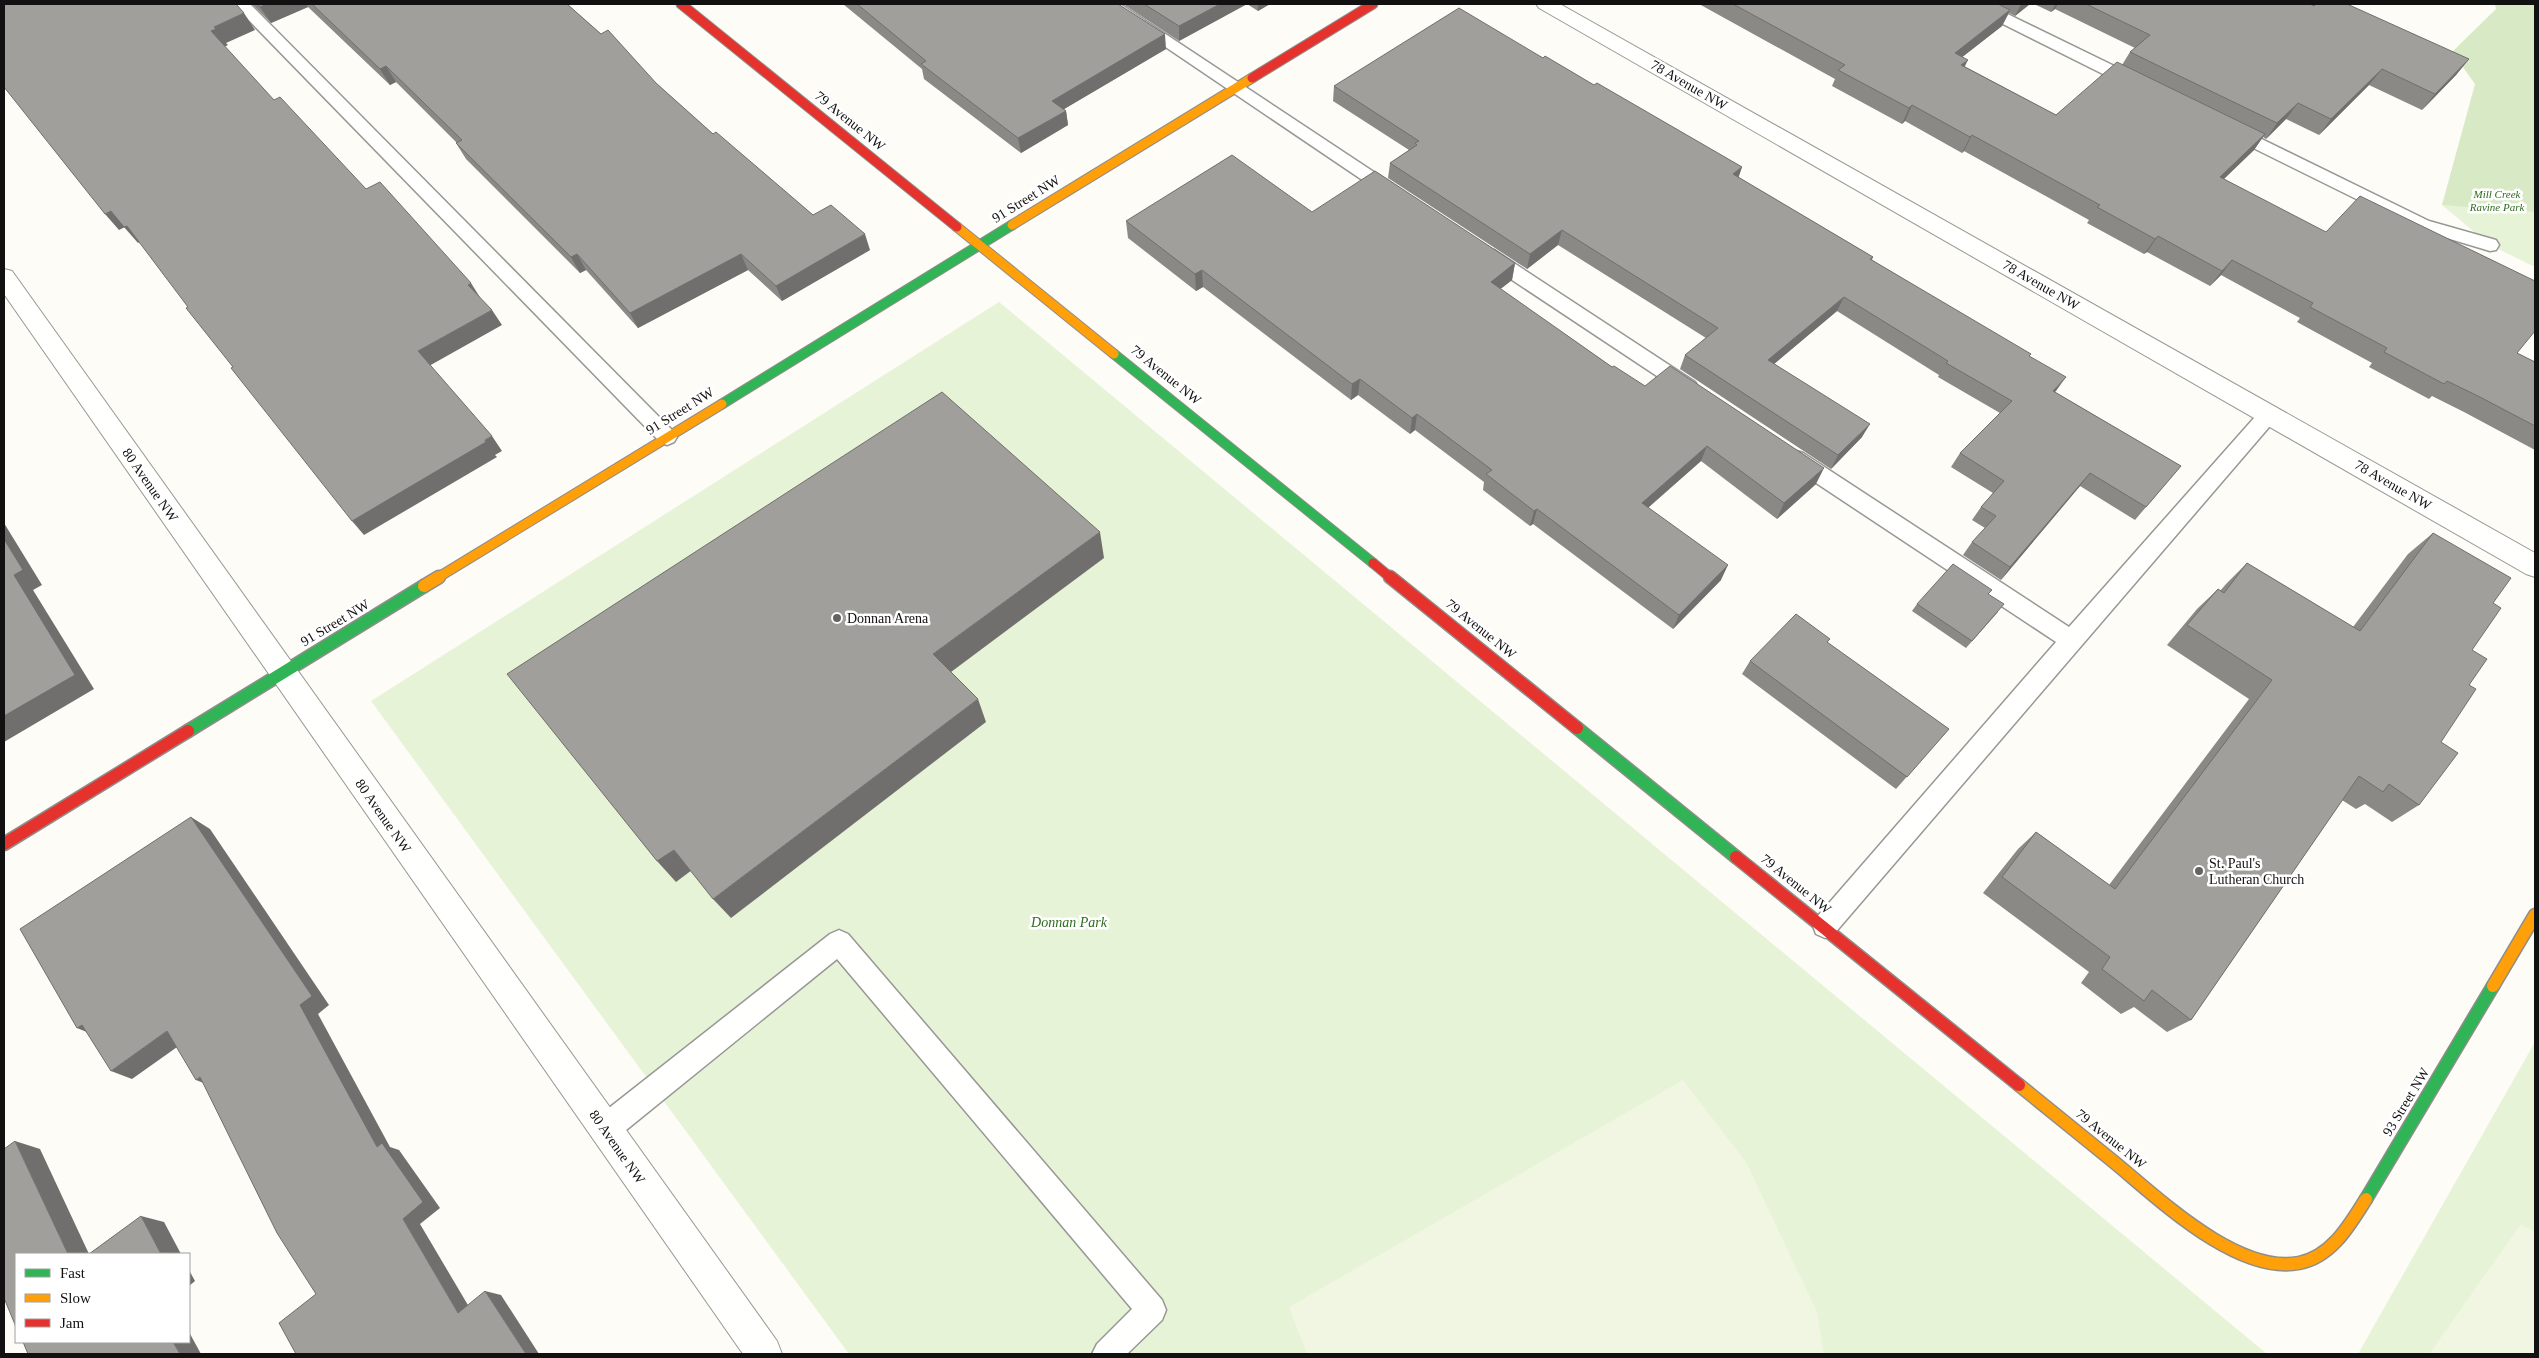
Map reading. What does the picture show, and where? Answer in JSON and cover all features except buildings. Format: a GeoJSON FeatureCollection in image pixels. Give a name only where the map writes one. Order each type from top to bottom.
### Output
{"type":"FeatureCollection","features":[{"type":"Feature","properties":{"kind":"street","name":"79 Avenue NW"},"geometry":{"type":"LineString","coordinates":[[681,4],[2192,1224],[2236,1250],[2271,1262]]}},
{"type":"Feature","properties":{"kind":"street","name":"91 Street NW"},"geometry":{"type":"LineString","coordinates":[[4,844],[1373,4]]}},
{"type":"Feature","properties":{"kind":"street","name":"78 Avenue NW"},"geometry":{"type":"LineString","coordinates":[[1546,4],[2535,566]]}},
{"type":"Feature","properties":{"kind":"street","name":"80 Avenue NW"},"geometry":{"type":"LineString","coordinates":[[4,277],[764,1354]]}},
{"type":"Feature","properties":{"kind":"street","name":"93 Street NW"},"geometry":{"type":"LineString","coordinates":[[2271,1262],[2298,1263],[2321,1253],[2344,1235],[2535,915]]}},
{"type":"Feature","properties":{"kind":"lane"},"geometry":{"type":"LineString","coordinates":[[241,4],[667,437]]}},
{"type":"Feature","properties":{"kind":"lane"},"geometry":{"type":"LineString","coordinates":[[1110,4],[1406,201]]}},
{"type":"Feature","properties":{"kind":"lane"},"geometry":{"type":"LineString","coordinates":[[1975,4],[2151,90]]}},
{"type":"Feature","properties":{"kind":"lane"},"geometry":{"type":"LineString","coordinates":[[2212,121],[2424,225],[2490,245]]}},
{"type":"Feature","properties":{"kind":"lane"},"geometry":{"type":"LineString","coordinates":[[1473,245],[1705,399]]}},
{"type":"Feature","properties":{"kind":"lane"},"geometry":{"type":"LineString","coordinates":[[1825,926],[2268,414]]}},
{"type":"Feature","properties":{"kind":"lane"},"geometry":{"type":"LineString","coordinates":[[1780,448],[2071,640]]}},
{"type":"Feature","properties":{"kind":"lane"},"geometry":{"type":"LineString","coordinates":[[605,1129],[839,942],[1152,1310],[1108,1354]]}},
{"type":"Feature","properties":{"kind":"green space"},"geometry":{"type":"Polygon","coordinates":[[[2495,4],[2535,4],[2535,212],[2442,205],[2475,84],[2452,52],[2496,9],[2495,4]]]}},
{"type":"Feature","properties":{"kind":"green space","name":"Mill Creek Ravine Park"},"geometry":{"type":"Polygon","coordinates":[[[2535,102],[2535,267],[2490,245],[2442,205],[2535,102]]]}},
{"type":"Feature","properties":{"kind":"green space","name":"Donnan Park"},"geometry":{"type":"Polygon","coordinates":[[[999,302],[2267,1354],[849,1354],[371,701],[999,302]]]}},
{"type":"Feature","properties":{"kind":"green space"},"geometry":{"type":"Polygon","coordinates":[[[2535,1042],[2535,1354],[2358,1354],[2535,1042]]]}},
{"type":"Feature","properties":{"kind":"green space"},"geometry":{"type":"Polygon","coordinates":[[[1683,1080],[1746,1162],[1817,1312],[1824,1354],[1307,1354],[1289,1307],[1683,1080]]]}},
{"type":"Feature","properties":{"kind":"green space"},"geometry":{"type":"Polygon","coordinates":[[[2521,1224],[2535,1232],[2535,1354],[2429,1354],[2521,1224]]]}},
{"type":"Feature","properties":{"kind":"traffic: fast"},"geometry":{"type":"LineString","coordinates":[[722,404],[1012,225]]}},
{"type":"Feature","properties":{"kind":"traffic: fast"},"geometry":{"type":"LineString","coordinates":[[1114,354],[1373,563]]}},
{"type":"Feature","properties":{"kind":"traffic: fast"},"geometry":{"type":"LineString","coordinates":[[188,731],[424,586]]}},
{"type":"Feature","properties":{"kind":"traffic: fast"},"geometry":{"type":"LineString","coordinates":[[1577,728],[1736,857]]}},
{"type":"Feature","properties":{"kind":"traffic: fast"},"geometry":{"type":"LineString","coordinates":[[2366,1199],[2493,986]]}},
{"type":"Feature","properties":{"kind":"traffic: slow"},"geometry":{"type":"LineString","coordinates":[[1012,225],[1252,78]]}},
{"type":"Feature","properties":{"kind":"traffic: slow"},"geometry":{"type":"LineString","coordinates":[[957,227],[1114,354]]}},
{"type":"Feature","properties":{"kind":"traffic: slow"},"geometry":{"type":"LineString","coordinates":[[424,586],[722,404]]}},
{"type":"Feature","properties":{"kind":"traffic: slow"},"geometry":{"type":"LineString","coordinates":[[2493,986],[2535,915]]}},
{"type":"Feature","properties":{"kind":"traffic: slow"},"geometry":{"type":"LineString","coordinates":[[2019,1085],[2176,1212],[2226,1246],[2252,1257],[2276,1264],[2299,1263],[2311,1259],[2331,1246],[2339,1238],[2366,1199]]}},
{"type":"Feature","properties":{"kind":"traffic: jam"},"geometry":{"type":"LineString","coordinates":[[681,4],[957,227]]}},
{"type":"Feature","properties":{"kind":"traffic: jam"},"geometry":{"type":"LineString","coordinates":[[1252,78],[1373,4]]}},
{"type":"Feature","properties":{"kind":"traffic: jam"},"geometry":{"type":"LineString","coordinates":[[1373,563],[1577,728]]}},
{"type":"Feature","properties":{"kind":"traffic: jam"},"geometry":{"type":"LineString","coordinates":[[4,844],[188,731]]}},
{"type":"Feature","properties":{"kind":"traffic: jam"},"geometry":{"type":"LineString","coordinates":[[1736,857],[2019,1085]]}},
{"type":"Feature","properties":{"kind":"place","name":"Donnan Arena"},"geometry":{"type":"Point","coordinates":[837,618]}},
{"type":"Feature","properties":{"kind":"place","name":"St. Paul's Lutheran Church"},"geometry":{"type":"Point","coordinates":[2199,871]}}]}
